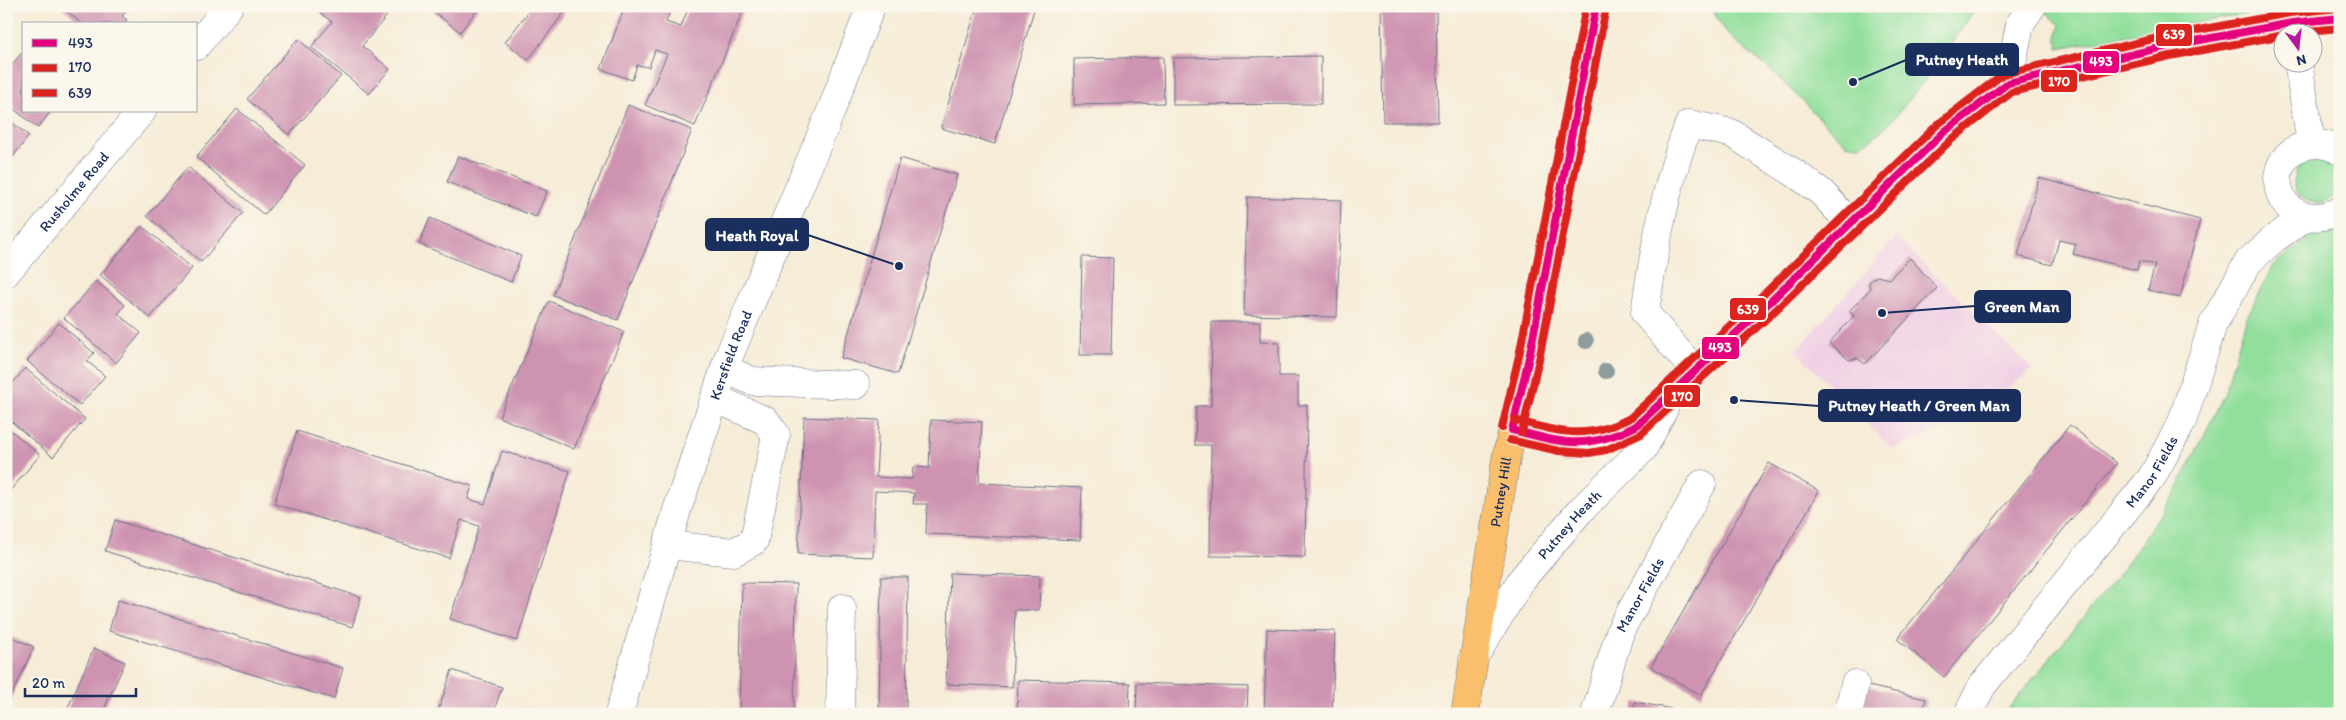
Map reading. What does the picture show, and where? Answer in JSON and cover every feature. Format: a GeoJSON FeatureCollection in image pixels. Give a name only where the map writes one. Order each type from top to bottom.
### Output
{"type":"FeatureCollection","features":[{"type":"Feature","properties":{"kind":"main road","name":"Putney Hill"},"geometry":{"type":"LineString","coordinates":[[1465,714],[1512,430],[1528,362],[1596,6]]}},
{"type":"Feature","properties":{"kind":"street"},"geometry":{"type":"LineString","coordinates":[[198,44],[230,6]]}},
{"type":"Feature","properties":{"kind":"street","name":"Kersfield Road"},"geometry":{"type":"LineString","coordinates":[[619,714],[667,545],[725,369],[831,111],[871,6]]}},
{"type":"Feature","properties":{"kind":"street"},"geometry":{"type":"LineString","coordinates":[[2008,83],[2020,24],[2032,6]]}},
{"type":"Feature","properties":{"kind":"street","name":"Putney Heath"},"geometry":{"type":"LineString","coordinates":[[2321,22],[2340,18]]}},
{"type":"Feature","properties":{"kind":"street","name":"Putney Heath"},"geometry":{"type":"LineString","coordinates":[[1512,430],[1582,445],[1616,438],[1636,426],[1696,372],[1944,132],[2008,83],[2168,46],[2274,31]]}},
{"type":"Feature","properties":{"kind":"street"},"geometry":{"type":"LineString","coordinates":[[2300,72],[2311,143]]}},
{"type":"Feature","properties":{"kind":"street","name":"Rusholme Road"},"geometry":{"type":"LineString","coordinates":[[6,273],[141,112]]}},
{"type":"Feature","properties":{"kind":"street"},"geometry":{"type":"LineString","coordinates":[[1696,372],[1645,313],[1650,279],[1675,159],[1689,124],[1731,134],[1755,148],[1822,192],[1850,223]]}},
{"type":"Feature","properties":{"kind":"street"},"geometry":{"type":"LineString","coordinates":[[2305,217],[2286,203],[2280,193],[2278,182],[2284,161],[2300,146],[2311,143],[2322,144],[2340,151]]}},
{"type":"Feature","properties":{"kind":"street","name":"Manor Fields"},"geometry":{"type":"LineString","coordinates":[[1968,714],[1982,686],[2152,477],[2182,422],[2213,324],[2249,261],[2275,238],[2305,217],[2318,218],[2340,211]]}},
{"type":"Feature","properties":{"kind":"street"},"geometry":{"type":"LineString","coordinates":[[725,369],[752,381],[856,385]]}},
{"type":"Feature","properties":{"kind":"street","name":"Putney Heath"},"geometry":{"type":"LineString","coordinates":[[1473,659],[1522,579],[1579,512],[1643,449],[1671,394]]}},
{"type":"Feature","properties":{"kind":"street"},"geometry":{"type":"LineString","coordinates":[[667,545],[734,552],[754,541],[776,435],[766,421],[715,398]]}},
{"type":"Feature","properties":{"kind":"street","name":"Manor Fields"},"geometry":{"type":"LineString","coordinates":[[1595,714],[1620,629],[1702,484]]}},
{"type":"Feature","properties":{"kind":"street"},"geometry":{"type":"LineString","coordinates":[[840,714],[842,608]]}},
{"type":"Feature","properties":{"kind":"street"},"geometry":{"type":"LineString","coordinates":[[1848,714],[1855,684]]}},
{"type":"Feature","properties":{"kind":"shaded area"},"geometry":{"type":"Polygon","coordinates":[[[1896,237],[2032,369],[1972,418],[1892,449],[1796,351],[1896,237]]]}},
{"type":"Feature","properties":{"kind":"green space"},"geometry":{"type":"Polygon","coordinates":[[[1712,6],[1977,6],[1904,107],[1871,139],[1855,145],[1846,144],[1774,73],[1738,43],[1722,26],[1712,6]]]}},
{"type":"Feature","properties":{"kind":"green space"},"geometry":{"type":"Polygon","coordinates":[[[2040,6],[2289,6],[2058,48],[2057,38],[2060,25],[2040,6]]]}},
{"type":"Feature","properties":{"kind":"green space"},"geometry":{"type":"Polygon","coordinates":[[[2322,157],[2326,158],[2336,167],[2339,171],[2339,189],[2330,199],[2322,203],[2312,203],[2304,199],[2295,189],[2294,175],[2298,167],[2308,158],[2322,157]]]}},
{"type":"Feature","properties":{"kind":"green space"},"geometry":{"type":"Polygon","coordinates":[[[2315,232],[2340,233],[2340,714],[2004,714],[2123,569],[2177,490],[2224,395],[2246,319],[2272,267],[2315,232]]]}},
{"type":"Feature","properties":{"kind":"building"},"geometry":{"type":"Polygon","coordinates":[[[61,6],[130,6],[122,16],[127,20],[126,22],[80,22],[61,6]]]}},
{"type":"Feature","properties":{"kind":"building"},"geometry":{"type":"Polygon","coordinates":[[[324,6],[393,8],[362,46],[390,69],[369,94],[311,47],[332,22],[319,12],[324,6]]]}},
{"type":"Feature","properties":{"kind":"building"},"geometry":{"type":"Polygon","coordinates":[[[438,6],[480,6],[460,32],[434,12],[438,6]]]}},
{"type":"Feature","properties":{"kind":"building"},"geometry":{"type":"Polygon","coordinates":[[[533,6],[569,6],[528,60],[505,42],[533,6]]]}},
{"type":"Feature","properties":{"kind":"building"},"geometry":{"type":"Polygon","coordinates":[[[625,6],[672,6],[666,22],[681,27],[689,6],[745,6],[695,126],[645,105],[667,54],[655,50],[649,67],[637,65],[632,80],[601,69],[625,6]]]}},
{"type":"Feature","properties":{"kind":"building"},"geometry":{"type":"Polygon","coordinates":[[[977,6],[1035,6],[995,144],[941,128],[977,6]]]}},
{"type":"Feature","properties":{"kind":"building"},"geometry":{"type":"Polygon","coordinates":[[[1381,6],[1436,6],[1438,122],[1383,122],[1381,6]]]}},
{"type":"Feature","properties":{"kind":"building"},"geometry":{"type":"Polygon","coordinates":[[[298,39],[341,76],[289,135],[247,99],[298,39]]]}},
{"type":"Feature","properties":{"kind":"building"},"geometry":{"type":"Polygon","coordinates":[[[22,52],[22,112],[50,112],[38,128],[6,103],[6,72],[22,52]]]}},
{"type":"Feature","properties":{"kind":"building"},"geometry":{"type":"Polygon","coordinates":[[[1321,56],[1321,104],[1173,105],[1173,58],[1321,56]]]}},
{"type":"Feature","properties":{"kind":"building"},"geometry":{"type":"Polygon","coordinates":[[[1163,57],[1164,103],[1074,105],[1074,59],[1163,57]]]}},
{"type":"Feature","properties":{"kind":"building"},"geometry":{"type":"Polygon","coordinates":[[[628,105],[692,130],[618,320],[553,295],[628,105]]]}},
{"type":"Feature","properties":{"kind":"building"},"geometry":{"type":"Polygon","coordinates":[[[237,109],[305,165],[264,215],[196,157],[237,109]]]}},
{"type":"Feature","properties":{"kind":"building"},"geometry":{"type":"Polygon","coordinates":[[[6,118],[29,136],[6,166],[6,118]]]}},
{"type":"Feature","properties":{"kind":"building"},"geometry":{"type":"Polygon","coordinates":[[[458,156],[547,191],[536,217],[447,182],[458,156]]]}},
{"type":"Feature","properties":{"kind":"building"},"geometry":{"type":"Polygon","coordinates":[[[900,158],[957,175],[898,374],[841,358],[900,158]]]}},
{"type":"Feature","properties":{"kind":"building"},"geometry":{"type":"Polygon","coordinates":[[[188,167],[243,213],[201,262],[147,216],[188,167]]]}},
{"type":"Feature","properties":{"kind":"building"},"geometry":{"type":"Polygon","coordinates":[[[2039,178],[2200,220],[2180,298],[2148,290],[2155,265],[2139,261],[2137,270],[2073,254],[2076,244],[2059,240],[2052,265],[2018,256],[2039,178]]]}},
{"type":"Feature","properties":{"kind":"building"},"geometry":{"type":"Polygon","coordinates":[[[1247,197],[1341,200],[1337,317],[1244,315],[1247,197]]]}},
{"type":"Feature","properties":{"kind":"building"},"geometry":{"type":"Polygon","coordinates":[[[430,218],[521,256],[511,282],[419,244],[430,218]]]}},
{"type":"Feature","properties":{"kind":"building"},"geometry":{"type":"Polygon","coordinates":[[[142,226],[192,268],[150,318],[100,275],[142,226]]]}},
{"type":"Feature","properties":{"kind":"building"},"geometry":{"type":"Polygon","coordinates":[[[1082,257],[1113,258],[1111,355],[1080,355],[1082,257]]]}},
{"type":"Feature","properties":{"kind":"building"},"geometry":{"type":"Polygon","coordinates":[[[1910,258],[1937,288],[1865,364],[1857,358],[1849,360],[1829,343],[1854,316],[1849,311],[1870,289],[1869,283],[1872,279],[1877,276],[1889,279],[1910,258]]]}},
{"type":"Feature","properties":{"kind":"building"},"geometry":{"type":"Polygon","coordinates":[[[96,281],[125,305],[118,314],[141,333],[116,363],[64,318],[96,281]]]}},
{"type":"Feature","properties":{"kind":"building"},"geometry":{"type":"Polygon","coordinates":[[[549,301],[624,332],[574,449],[499,417],[549,301]]]}},
{"type":"Feature","properties":{"kind":"building"},"geometry":{"type":"Polygon","coordinates":[[[1212,322],[1260,322],[1260,342],[1279,343],[1279,376],[1298,376],[1298,405],[1307,405],[1305,557],[1210,556],[1211,445],[1195,445],[1196,406],[1211,406],[1212,322]]]}},
{"type":"Feature","properties":{"kind":"building"},"geometry":{"type":"Polygon","coordinates":[[[59,323],[94,353],[87,361],[105,376],[80,405],[27,361],[59,323]]]}},
{"type":"Feature","properties":{"kind":"building"},"geometry":{"type":"Polygon","coordinates":[[[25,368],[85,419],[53,457],[6,417],[6,391],[25,368]]]}},
{"type":"Feature","properties":{"kind":"building"},"geometry":{"type":"Polygon","coordinates":[[[804,417],[879,420],[876,477],[912,479],[913,467],[929,468],[931,420],[982,422],[979,483],[1082,488],[1080,540],[926,534],[927,504],[913,504],[914,493],[875,491],[873,557],[798,554],[804,417]]]}},
{"type":"Feature","properties":{"kind":"building"},"geometry":{"type":"Polygon","coordinates":[[[2070,425],[2117,463],[1944,677],[1897,639],[2070,425]]]}},
{"type":"Feature","properties":{"kind":"building"},"geometry":{"type":"Polygon","coordinates":[[[6,426],[40,455],[9,492],[6,490],[6,426]]]}},
{"type":"Feature","properties":{"kind":"building"},"geometry":{"type":"Polygon","coordinates":[[[297,431],[472,486],[468,499],[485,504],[502,451],[570,471],[517,641],[450,619],[479,526],[461,520],[449,558],[274,504],[297,431]]]}},
{"type":"Feature","properties":{"kind":"building"},"geometry":{"type":"Polygon","coordinates":[[[1769,463],[1819,491],[1701,695],[1651,667],[1769,463]]]}},
{"type":"Feature","properties":{"kind":"building"},"geometry":{"type":"Polygon","coordinates":[[[115,520],[361,597],[352,627],[105,551],[115,520]]]}},
{"type":"Feature","properties":{"kind":"building"},"geometry":{"type":"Polygon","coordinates":[[[950,573],[1040,576],[1039,610],[1015,610],[1012,687],[946,684],[950,573]]]}},
{"type":"Feature","properties":{"kind":"building"},"geometry":{"type":"Polygon","coordinates":[[[881,577],[908,577],[906,714],[879,714],[881,577]]]}},
{"type":"Feature","properties":{"kind":"building"},"geometry":{"type":"Polygon","coordinates":[[[742,583],[796,584],[794,714],[739,714],[742,583]]]}},
{"type":"Feature","properties":{"kind":"building"},"geometry":{"type":"Polygon","coordinates":[[[118,600],[343,668],[334,699],[109,631],[118,600]]]}},
{"type":"Feature","properties":{"kind":"building"},"geometry":{"type":"Polygon","coordinates":[[[1267,629],[1335,631],[1332,714],[1264,714],[1267,629]]]}},
{"type":"Feature","properties":{"kind":"building"},"geometry":{"type":"Polygon","coordinates":[[[7,635],[34,647],[6,708],[6,637],[7,635]]]}},
{"type":"Feature","properties":{"kind":"building"},"geometry":{"type":"Polygon","coordinates":[[[94,648],[125,662],[102,714],[65,714],[94,648]]]}},
{"type":"Feature","properties":{"kind":"building"},"geometry":{"type":"Polygon","coordinates":[[[452,670],[502,687],[493,714],[437,714],[452,670]]]}},
{"type":"Feature","properties":{"kind":"building"},"geometry":{"type":"Polygon","coordinates":[[[1018,680],[1130,683],[1129,714],[1017,714],[1018,680]]]}},
{"type":"Feature","properties":{"kind":"building"},"geometry":{"type":"Polygon","coordinates":[[[1137,683],[1248,687],[1247,714],[1136,714],[1137,683]]]}},
{"type":"Feature","properties":{"kind":"building"},"geometry":{"type":"Polygon","coordinates":[[[1868,686],[1926,699],[1923,714],[1862,714],[1868,686]]]}},
{"type":"Feature","properties":{"kind":"building"},"geometry":{"type":"Polygon","coordinates":[[[1635,702],[1693,713],[1693,714],[1632,714],[1635,702]]]}},
{"type":"Feature","properties":{"kind":"transit line","name":"639"},"geometry":{"type":"LineString","coordinates":[[1502,428],[1520,351],[1586,6]]}},
{"type":"Feature","properties":{"kind":"transit line","name":"493"},"geometry":{"type":"LineString","coordinates":[[1512,430],[1530,353],[1596,6]]}},
{"type":"Feature","properties":{"kind":"transit line","name":"170"},"geometry":{"type":"LineString","coordinates":[[1522,432],[1540,355],[1606,8]]}},
{"type":"Feature","properties":{"kind":"transit line","name":"639"},"geometry":{"type":"LineString","coordinates":[[1514,420],[1560,431],[1586,432],[1599,430],[1630,418],[1766,292],[1937,125],[2003,74],[2166,36],[2290,13],[2339,8]]}},
{"type":"Feature","properties":{"kind":"transit line","name":"493"},"geometry":{"type":"LineString","coordinates":[[1512,430],[1560,441],[1588,442],[1603,439],[1636,426],[1773,299],[1944,132],[2008,83],[2168,46],[2292,23],[2340,18]]}},
{"type":"Feature","properties":{"kind":"transit line","name":"170"},"geometry":{"type":"LineString","coordinates":[[2324,29],[2340,28]]}},
{"type":"Feature","properties":{"kind":"transit line","name":"170"},"geometry":{"type":"LineString","coordinates":[[1510,440],[1559,451],[1589,453],[1606,450],[1641,434],[1780,306],[1951,140],[2012,92],[2170,56],[2274,37]]}},
{"type":"Feature","properties":{"kind":"place","name":"Putney Heath"},"geometry":{"type":"Point","coordinates":[1853,82]}},
{"type":"Feature","properties":{"kind":"place","name":"Heath Royal"},"geometry":{"type":"Point","coordinates":[899,266]}},
{"type":"Feature","properties":{"kind":"place","name":"Green Man"},"geometry":{"type":"Point","coordinates":[1882,313]}},
{"type":"Feature","properties":{"kind":"place","name":"Putney Heath / Green Man"},"geometry":{"type":"Point","coordinates":[1734,400]}}]}
